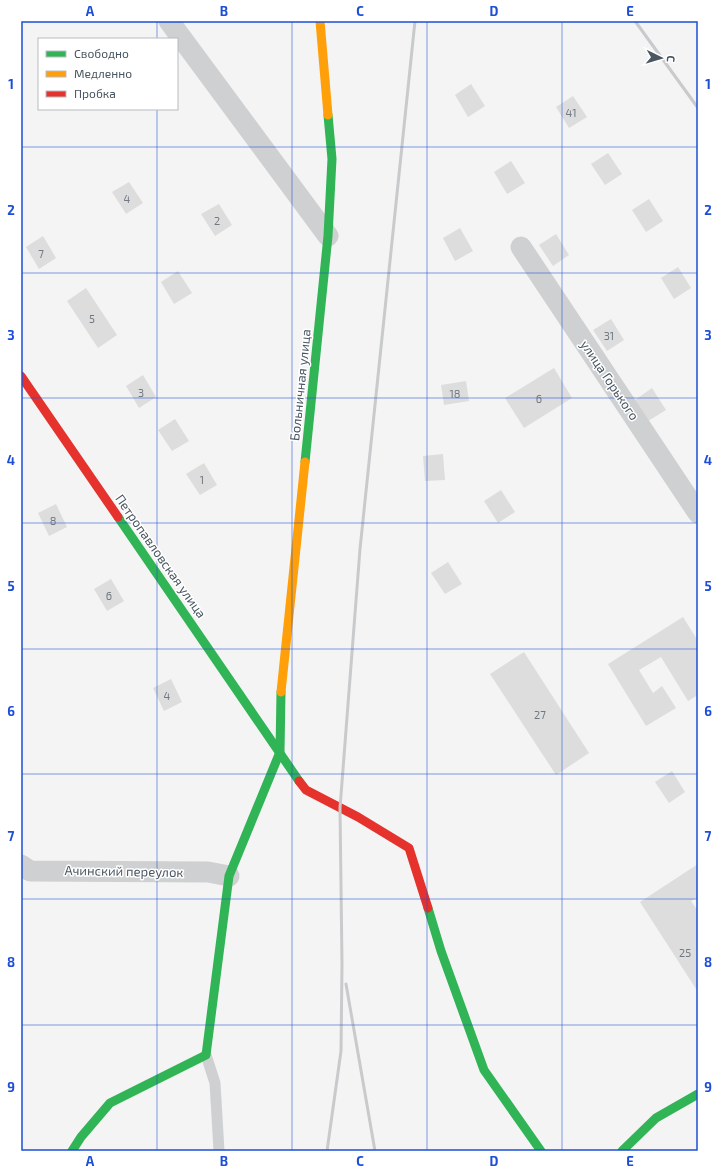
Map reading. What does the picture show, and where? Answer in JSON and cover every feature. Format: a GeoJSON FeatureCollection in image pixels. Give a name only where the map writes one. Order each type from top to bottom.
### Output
{"type":"FeatureCollection","features":[{"type":"Feature","properties":{"kind":"street"},"geometry":{"type":"LineString","coordinates":[[169,21],[328,236]]}},
{"type":"Feature","properties":{"kind":"street","name":"Больничная улица"},"geometry":{"type":"LineString","coordinates":[[280,752],[280,704],[328,236],[332,159],[320,21]]}},
{"type":"Feature","properties":{"kind":"street","name":"улица Горького"},"geometry":{"type":"LineString","coordinates":[[521,247],[698,513]]}},
{"type":"Feature","properties":{"kind":"street","name":"Петропавловская улица"},"geometry":{"type":"LineString","coordinates":[[21,376],[306,790],[358,817],[409,848],[441,951],[484,1070],[541,1151]]}},
{"type":"Feature","properties":{"kind":"street"},"geometry":{"type":"LineString","coordinates":[[72,1151],[81,1137],[110,1103],[206,1055],[229,876],[280,752]]}},
{"type":"Feature","properties":{"kind":"street","name":"Ачинский переулок"},"geometry":{"type":"LineString","coordinates":[[21,865],[30,871],[208,872],[229,876]]}},
{"type":"Feature","properties":{"kind":"street"},"geometry":{"type":"LineString","coordinates":[[622,1151],[656,1118],[698,1094]]}},
{"type":"Feature","properties":{"kind":"lane"},"geometry":{"type":"LineString","coordinates":[[206,1055],[215,1083],[219,1151]]}},
{"type":"Feature","properties":{"kind":"building"},"geometry":{"type":"Polygon","coordinates":[[[471,84],[485,106],[468,117],[455,95],[471,84]]]}},
{"type":"Feature","properties":{"kind":"building"},"geometry":{"type":"Polygon","coordinates":[[[573,96],[587,117],[569,128],[556,107],[573,96]]]}},
{"type":"Feature","properties":{"kind":"building"},"geometry":{"type":"Polygon","coordinates":[[[608,153],[622,174],[605,185],[591,164],[608,153]]]}},
{"type":"Feature","properties":{"kind":"building"},"geometry":{"type":"Polygon","coordinates":[[[511,161],[525,183],[507,194],[494,172],[511,161]]]}},
{"type":"Feature","properties":{"kind":"building"},"geometry":{"type":"Polygon","coordinates":[[[129,182],[143,203],[126,214],[112,192],[129,182]]]}},
{"type":"Feature","properties":{"kind":"building"},"geometry":{"type":"Polygon","coordinates":[[[649,199],[663,221],[646,232],[632,210],[649,199]]]}},
{"type":"Feature","properties":{"kind":"building"},"geometry":{"type":"Polygon","coordinates":[[[219,204],[232,225],[215,236],[201,214],[219,204]]]}},
{"type":"Feature","properties":{"kind":"building"},"geometry":{"type":"Polygon","coordinates":[[[460,228],[473,251],[455,261],[443,238],[460,228]]]}},
{"type":"Feature","properties":{"kind":"building"},"geometry":{"type":"Polygon","coordinates":[[[556,234],[569,255],[553,266],[539,245],[556,234]]]}},
{"type":"Feature","properties":{"kind":"building"},"geometry":{"type":"Polygon","coordinates":[[[43,236],[56,258],[39,269],[26,247],[43,236]]]}},
{"type":"Feature","properties":{"kind":"building"},"geometry":{"type":"Polygon","coordinates":[[[678,267],[691,288],[674,299],[661,278],[678,267]]]}},
{"type":"Feature","properties":{"kind":"building"},"geometry":{"type":"Polygon","coordinates":[[[178,271],[192,293],[174,304],[161,282],[178,271]]]}},
{"type":"Feature","properties":{"kind":"building"},"geometry":{"type":"Polygon","coordinates":[[[86,288],[117,335],[98,348],[67,301],[86,288]]]}},
{"type":"Feature","properties":{"kind":"building"},"geometry":{"type":"Polygon","coordinates":[[[611,319],[624,340],[607,351],[593,330],[611,319]]]}},
{"type":"Feature","properties":{"kind":"building"},"geometry":{"type":"Polygon","coordinates":[[[554,368],[572,398],[524,428],[505,398],[554,368]]]}},
{"type":"Feature","properties":{"kind":"building"},"geometry":{"type":"Polygon","coordinates":[[[143,375],[156,397],[139,408],[126,386],[143,375]]]}},
{"type":"Feature","properties":{"kind":"building"},"geometry":{"type":"Polygon","coordinates":[[[466,381],[469,401],[444,405],[441,385],[466,381]]]}},
{"type":"Feature","properties":{"kind":"building"},"geometry":{"type":"Polygon","coordinates":[[[652,388],[666,410],[648,421],[635,400],[652,388]]]}},
{"type":"Feature","properties":{"kind":"building"},"geometry":{"type":"Polygon","coordinates":[[[175,419],[189,441],[172,451],[158,430],[175,419]]]}},
{"type":"Feature","properties":{"kind":"building"},"geometry":{"type":"Polygon","coordinates":[[[443,454],[445,480],[425,481],[423,456],[443,454]]]}},
{"type":"Feature","properties":{"kind":"building"},"geometry":{"type":"Polygon","coordinates":[[[204,463],[217,485],[200,495],[186,474],[204,463]]]}},
{"type":"Feature","properties":{"kind":"building"},"geometry":{"type":"Polygon","coordinates":[[[501,490],[515,512],[498,523],[484,501],[501,490]]]}},
{"type":"Feature","properties":{"kind":"building"},"geometry":{"type":"Polygon","coordinates":[[[56,504],[67,527],[49,536],[38,513],[56,504]]]}},
{"type":"Feature","properties":{"kind":"building"},"geometry":{"type":"Polygon","coordinates":[[[448,562],[462,584],[445,594],[431,573],[448,562]]]}},
{"type":"Feature","properties":{"kind":"building"},"geometry":{"type":"Polygon","coordinates":[[[111,579],[124,601],[107,611],[94,589],[111,579]]]}},
{"type":"Feature","properties":{"kind":"building"},"geometry":{"type":"Polygon","coordinates":[[[683,617],[698,641],[698,695],[688,701],[661,657],[639,670],[653,693],[662,686],[676,708],[646,726],[608,664],[683,617]]]}},
{"type":"Feature","properties":{"kind":"building"},"geometry":{"type":"Polygon","coordinates":[[[524,652],[589,753],[556,775],[490,674],[524,652]]]}},
{"type":"Feature","properties":{"kind":"building"},"geometry":{"type":"Polygon","coordinates":[[[171,679],[182,702],[164,711],[153,688],[171,679]]]}},
{"type":"Feature","properties":{"kind":"building"},"geometry":{"type":"Polygon","coordinates":[[[672,771],[685,792],[669,803],[655,782],[672,771]]]}},
{"type":"Feature","properties":{"kind":"building"},"geometry":{"type":"Polygon","coordinates":[[[698,864],[698,897],[691,901],[698,911],[698,992],[640,902],[698,864]]]}},
{"type":"Feature","properties":{"kind":"railway"},"geometry":{"type":"LineString","coordinates":[[327,1151],[341,1051],[342,964],[340,808],[360,549],[415,21]]}},
{"type":"Feature","properties":{"kind":"railway"},"geometry":{"type":"LineString","coordinates":[[635,21],[698,108]]}},
{"type":"Feature","properties":{"kind":"railway"},"geometry":{"type":"LineString","coordinates":[[346,984],[375,1151]]}},
{"type":"Feature","properties":{"kind":"traffic: fast"},"geometry":{"type":"LineString","coordinates":[[305,462],[328,236],[332,159],[328,115]]}},
{"type":"Feature","properties":{"kind":"traffic: fast"},"geometry":{"type":"LineString","coordinates":[[118,517],[299,781]]}},
{"type":"Feature","properties":{"kind":"traffic: fast"},"geometry":{"type":"LineString","coordinates":[[72,1151],[81,1137],[110,1103],[206,1055],[229,876],[280,752],[281,692]]}},
{"type":"Feature","properties":{"kind":"traffic: fast"},"geometry":{"type":"LineString","coordinates":[[428,908],[441,951],[484,1070],[541,1151]]}},
{"type":"Feature","properties":{"kind":"traffic: fast"},"geometry":{"type":"LineString","coordinates":[[622,1151],[656,1118],[698,1094]]}},
{"type":"Feature","properties":{"kind":"traffic: slow"},"geometry":{"type":"LineString","coordinates":[[320,21],[328,115]]}},
{"type":"Feature","properties":{"kind":"traffic: slow"},"geometry":{"type":"LineString","coordinates":[[281,692],[305,462]]}},
{"type":"Feature","properties":{"kind":"traffic: jam"},"geometry":{"type":"LineString","coordinates":[[21,376],[118,517]]}},
{"type":"Feature","properties":{"kind":"traffic: jam"},"geometry":{"type":"LineString","coordinates":[[299,781],[306,790],[358,817],[409,848],[428,908]]}}]}
